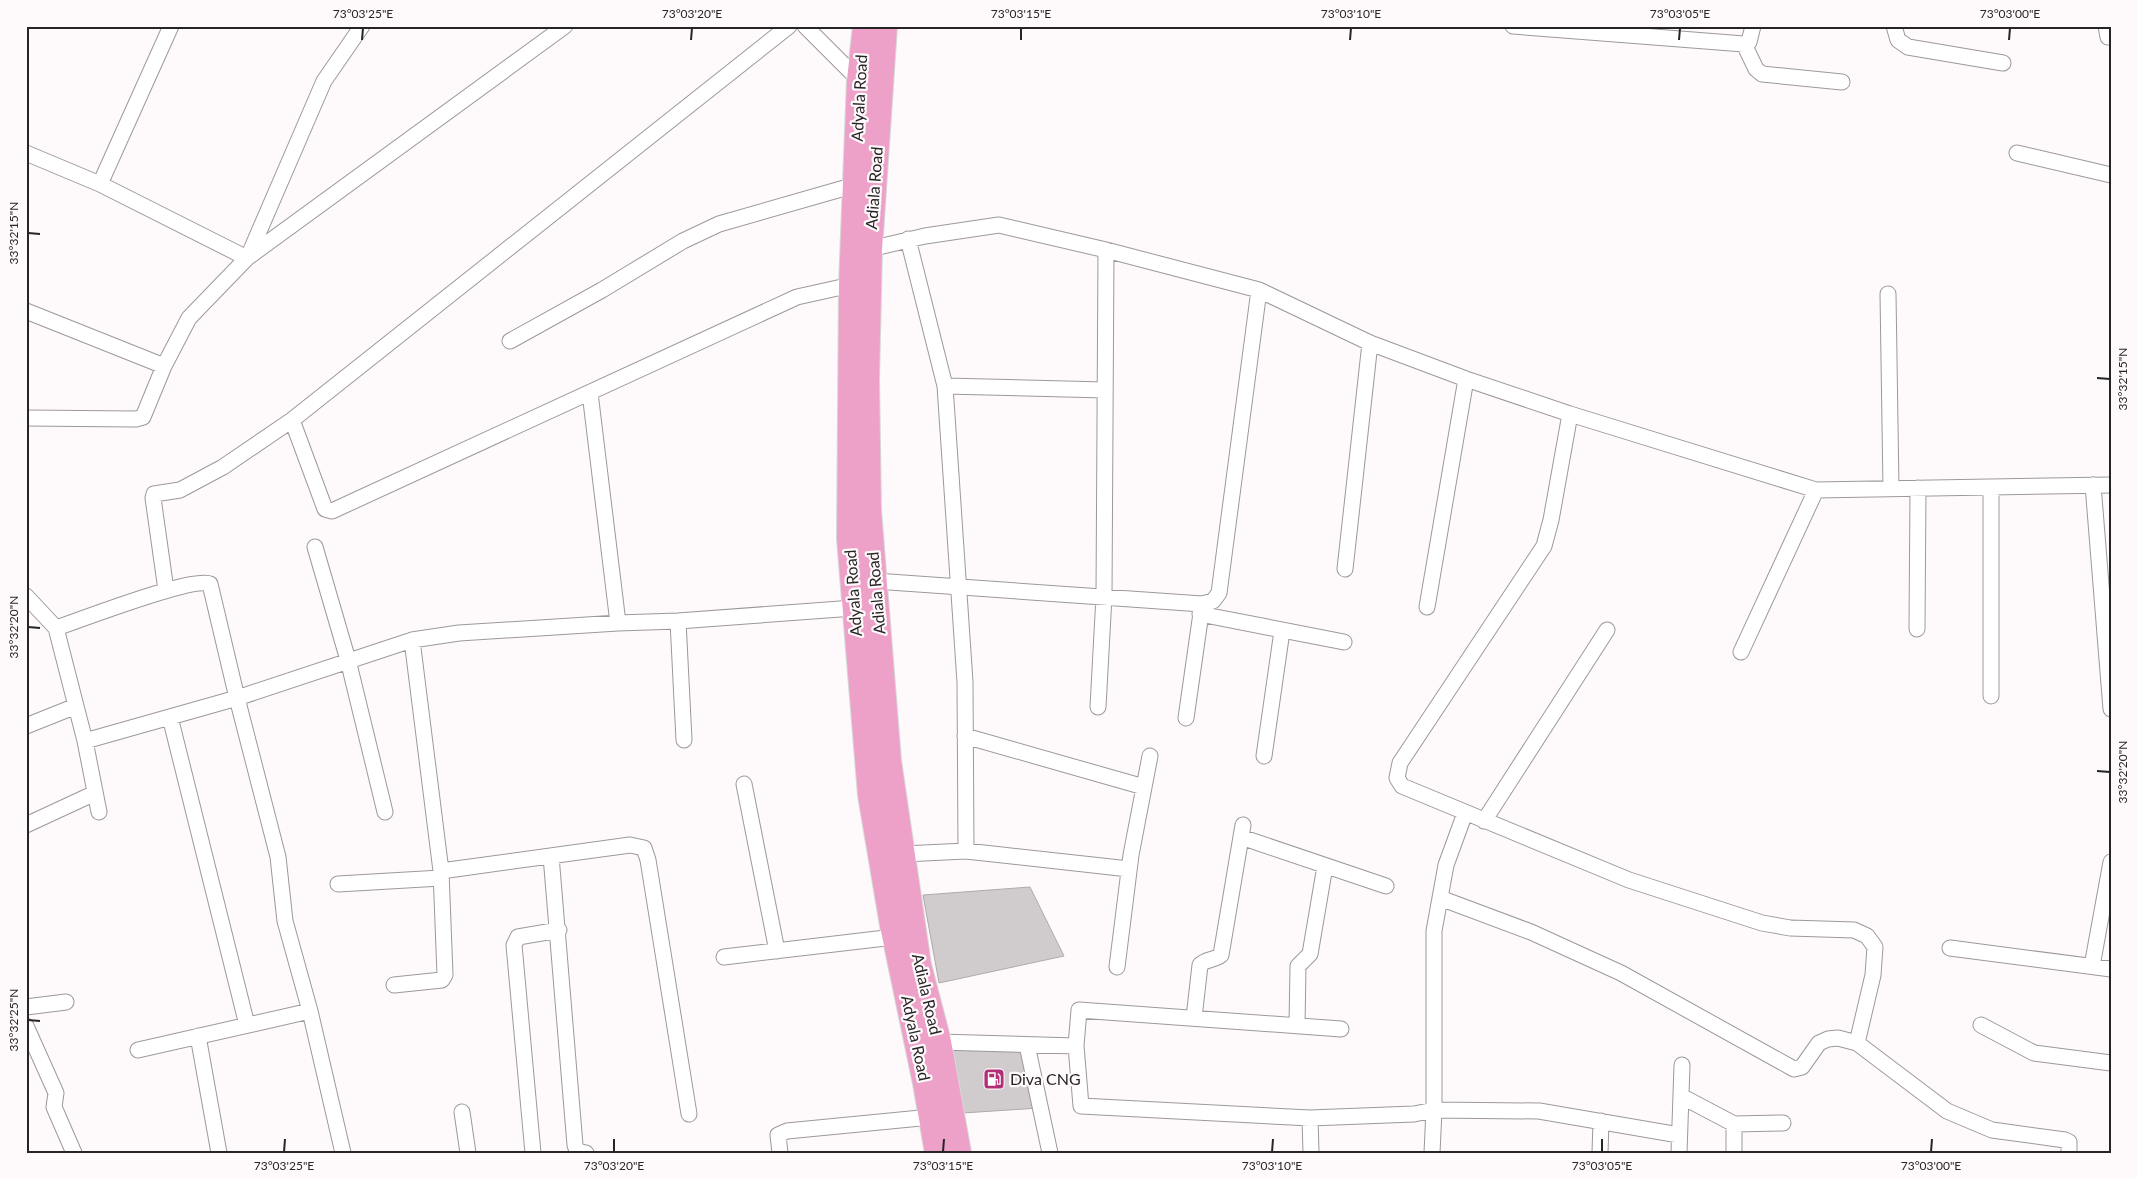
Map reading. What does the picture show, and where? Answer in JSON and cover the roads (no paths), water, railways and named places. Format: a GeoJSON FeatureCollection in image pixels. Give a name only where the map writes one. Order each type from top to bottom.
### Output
{"type":"FeatureCollection","features":[{"type":"Feature","properties":{"kind":"main road","name":"Adyala Road"},"geometry":{"type":"LineString","coordinates":[[865,26],[859,80],[851,285],[849,538],[870,795],[894,937],[937,1153]]}},
{"type":"Feature","properties":{"kind":"main road","name":"Adiala Road"},"geometry":{"type":"LineString","coordinates":[[885,26],[870,249],[867,388],[869,510],[890,761],[903,854],[919,964],[939,1042],[960,1153]]}},
{"type":"Feature","properties":{"kind":"street"},"geometry":{"type":"LineString","coordinates":[[100,184],[171,26]]}},
{"type":"Feature","properties":{"kind":"street"},"geometry":{"type":"LineString","coordinates":[[247,258],[324,81],[362,26]]}},
{"type":"Feature","properties":{"kind":"street"},"geometry":{"type":"LineString","coordinates":[[26,418],[136,419],[143,417],[164,366],[189,318],[247,258],[564,26]]}},
{"type":"Feature","properties":{"kind":"street"},"geometry":{"type":"LineString","coordinates":[[166,590],[154,494],[180,490],[223,467],[292,420],[789,26]]}},
{"type":"Feature","properties":{"kind":"street"},"geometry":{"type":"LineString","coordinates":[[805,26],[859,80]]}},
{"type":"Feature","properties":{"kind":"street"},"geometry":{"type":"LineString","coordinates":[[1513,26],[1744,44],[1749,42],[1753,26]]}},
{"type":"Feature","properties":{"kind":"street"},"geometry":{"type":"LineString","coordinates":[[1894,26],[1898,40],[1908,46],[2003,63]]}},
{"type":"Feature","properties":{"kind":"street"},"geometry":{"type":"LineString","coordinates":[[2106,26],[2108,37],[2111,36]]}},
{"type":"Feature","properties":{"kind":"street"},"geometry":{"type":"LineString","coordinates":[[1744,44],[1756,69],[1762,74],[1842,82]]}},
{"type":"Feature","properties":{"kind":"street"},"geometry":{"type":"LineString","coordinates":[[26,153],[100,184],[247,258]]}},
{"type":"Feature","properties":{"kind":"street"},"geometry":{"type":"LineString","coordinates":[[2017,153],[2111,175]]}},
{"type":"Feature","properties":{"kind":"street"},"geometry":{"type":"LineString","coordinates":[[510,341],[602,290],[684,241],[719,224],[855,185]]}},
{"type":"Feature","properties":{"kind":"street"},"geometry":{"type":"LineString","coordinates":[[870,249],[908,240],[999,224],[1106,250],[1259,290],[1370,343],[1466,379],[1570,414],[1816,490],[2111,484]]}},
{"type":"Feature","properties":{"kind":"street"},"geometry":{"type":"LineString","coordinates":[[908,240],[945,386],[965,682],[966,851]]}},
{"type":"Feature","properties":{"kind":"street"},"geometry":{"type":"LineString","coordinates":[[1098,707],[1104,596],[1106,250]]}},
{"type":"Feature","properties":{"kind":"street"},"geometry":{"type":"LineString","coordinates":[[292,420],[325,509],[332,511],[797,297],[851,285]]}},
{"type":"Feature","properties":{"kind":"street"},"geometry":{"type":"LineString","coordinates":[[1186,718],[1201,609],[1213,601],[1220,592],[1259,290]]}},
{"type":"Feature","properties":{"kind":"street"},"geometry":{"type":"LineString","coordinates":[[1888,294],[1891,489]]}},
{"type":"Feature","properties":{"kind":"street"},"geometry":{"type":"LineString","coordinates":[[26,311],[164,366]]}},
{"type":"Feature","properties":{"kind":"street"},"geometry":{"type":"LineString","coordinates":[[1345,569],[1370,343]]}},
{"type":"Feature","properties":{"kind":"street"},"geometry":{"type":"LineString","coordinates":[[1427,607],[1466,379]]}},
{"type":"Feature","properties":{"kind":"street"},"geometry":{"type":"LineString","coordinates":[[945,386],[1105,390]]}},
{"type":"Feature","properties":{"kind":"street"},"geometry":{"type":"LineString","coordinates":[[590,393],[618,623]]}},
{"type":"Feature","properties":{"kind":"street"},"geometry":{"type":"LineString","coordinates":[[1570,414],[1551,520],[1544,546],[1400,764],[1397,778],[1402,786],[1629,880],[1762,923],[1790,928],[1854,930],[1867,936],[1874,947],[1873,975],[1857,1043]]}},
{"type":"Feature","properties":{"kind":"street"},"geometry":{"type":"LineString","coordinates":[[2092,484],[2111,709]]}},
{"type":"Feature","properties":{"kind":"street"},"geometry":{"type":"LineString","coordinates":[[1991,487],[1991,696]]}},
{"type":"Feature","properties":{"kind":"street"},"geometry":{"type":"LineString","coordinates":[[1917,629],[1918,488]]}},
{"type":"Feature","properties":{"kind":"street"},"geometry":{"type":"LineString","coordinates":[[1741,652],[1816,490]]}},
{"type":"Feature","properties":{"kind":"street"},"geometry":{"type":"LineString","coordinates":[[315,546],[348,660],[385,812]]}},
{"type":"Feature","properties":{"kind":"street"},"geometry":{"type":"LineString","coordinates":[[875,581],[958,588],[1104,596],[1201,609],[1282,631],[1344,642]]}},
{"type":"Feature","properties":{"kind":"street"},"geometry":{"type":"LineString","coordinates":[[56,628],[166,590],[202,582],[210,584],[278,857],[285,921],[310,1011],[343,1153]]}},
{"type":"Feature","properties":{"kind":"street"},"geometry":{"type":"LineString","coordinates":[[26,596],[56,628],[85,741],[99,812]]}},
{"type":"Feature","properties":{"kind":"street"},"geometry":{"type":"LineString","coordinates":[[85,741],[237,698],[412,640],[459,633],[678,621],[854,608]]}},
{"type":"Feature","properties":{"kind":"street"},"geometry":{"type":"LineString","coordinates":[[678,621],[684,740]]}},
{"type":"Feature","properties":{"kind":"street"},"geometry":{"type":"LineString","coordinates":[[1484,820],[1607,630]]}},
{"type":"Feature","properties":{"kind":"street"},"geometry":{"type":"LineString","coordinates":[[1264,756],[1282,631]]}},
{"type":"Feature","properties":{"kind":"street"},"geometry":{"type":"LineString","coordinates":[[394,985],[442,980],[445,975],[441,874],[412,640]]}},
{"type":"Feature","properties":{"kind":"street"},"geometry":{"type":"LineString","coordinates":[[26,726],[76,706]]}},
{"type":"Feature","properties":{"kind":"street"},"geometry":{"type":"LineString","coordinates":[[170,717],[247,1025]]}},
{"type":"Feature","properties":{"kind":"street"},"geometry":{"type":"LineString","coordinates":[[964,736],[1144,787]]}},
{"type":"Feature","properties":{"kind":"street"},"geometry":{"type":"LineString","coordinates":[[1117,967],[1129,869],[1150,756]]}},
{"type":"Feature","properties":{"kind":"street"},"geometry":{"type":"LineString","coordinates":[[744,784],[777,951]]}},
{"type":"Feature","properties":{"kind":"street"},"geometry":{"type":"LineString","coordinates":[[26,825],[95,792]]}},
{"type":"Feature","properties":{"kind":"street"},"geometry":{"type":"LineString","coordinates":[[1432,1153],[1434,1110],[1434,931],[1446,865],[1465,813]]}},
{"type":"Feature","properties":{"kind":"street"},"geometry":{"type":"LineString","coordinates":[[1194,1018],[1200,965],[1203,962],[1216,959],[1221,954],[1242,831],[1325,866],[1386,886]]}},
{"type":"Feature","properties":{"kind":"street"},"geometry":{"type":"LineString","coordinates":[[338,884],[441,874],[630,845],[644,848],[648,860],[689,1114]]}},
{"type":"Feature","properties":{"kind":"street"},"geometry":{"type":"LineString","coordinates":[[903,854],[966,851],[1129,869]]}},
{"type":"Feature","properties":{"kind":"street"},"geometry":{"type":"LineString","coordinates":[[551,856],[559,930],[575,1145],[577,1151],[586,1153]]}},
{"type":"Feature","properties":{"kind":"street"},"geometry":{"type":"LineString","coordinates":[[2092,966],[2111,862]]}},
{"type":"Feature","properties":{"kind":"street"},"geometry":{"type":"LineString","coordinates":[[1297,1026],[1298,966],[1310,954],[1325,866]]}},
{"type":"Feature","properties":{"kind":"street"},"geometry":{"type":"LineString","coordinates":[[1440,898],[1531,932],[1621,973],[1794,1069],[1802,1067],[1819,1043],[1828,1039],[1838,1038],[1857,1043],[1947,1111],[1992,1130],[2065,1140],[2069,1142],[2069,1153]]}},
{"type":"Feature","properties":{"kind":"street"},"geometry":{"type":"LineString","coordinates":[[533,1153],[514,945],[518,937],[559,930]]}},
{"type":"Feature","properties":{"kind":"street"},"geometry":{"type":"LineString","coordinates":[[724,957],[894,937]]}},
{"type":"Feature","properties":{"kind":"street"},"geometry":{"type":"LineString","coordinates":[[1950,948],[2111,969]]}},
{"type":"Feature","properties":{"kind":"street"},"geometry":{"type":"LineString","coordinates":[[26,1007],[66,1002]]}},
{"type":"Feature","properties":{"kind":"street"},"geometry":{"type":"LineString","coordinates":[[1341,1029],[1079,1010],[1076,1046],[1081,1106],[1310,1118],[1414,1114],[1434,1110],[1539,1111],[1679,1135]]}},
{"type":"Feature","properties":{"kind":"street"},"geometry":{"type":"LineString","coordinates":[[138,1050],[310,1011]]}},
{"type":"Feature","properties":{"kind":"street"},"geometry":{"type":"LineString","coordinates":[[1981,1025],[2034,1053],[2111,1063]]}},
{"type":"Feature","properties":{"kind":"street"},"geometry":{"type":"LineString","coordinates":[[26,1026],[56,1092],[54,1107],[74,1153]]}},
{"type":"Feature","properties":{"kind":"street"},"geometry":{"type":"LineString","coordinates":[[198,1036],[219,1153]]}},
{"type":"Feature","properties":{"kind":"street"},"geometry":{"type":"LineString","coordinates":[[939,1042],[1076,1046]]}},
{"type":"Feature","properties":{"kind":"street"},"geometry":{"type":"LineString","coordinates":[[1027,1045],[1050,1153]]}},
{"type":"Feature","properties":{"kind":"street"},"geometry":{"type":"LineString","coordinates":[[1679,1153],[1682,1066]]}},
{"type":"Feature","properties":{"kind":"street"},"geometry":{"type":"LineString","coordinates":[[1681,1096],[1734,1124],[1783,1123]]}},
{"type":"Feature","properties":{"kind":"street"},"geometry":{"type":"LineString","coordinates":[[462,1112],[468,1153]]}},
{"type":"Feature","properties":{"kind":"street"},"geometry":{"type":"LineString","coordinates":[[780,1153],[778,1135],[787,1131],[931,1117]]}},
{"type":"Feature","properties":{"kind":"street"},"geometry":{"type":"LineString","coordinates":[[1310,1118],[1311,1153]]}},
{"type":"Feature","properties":{"kind":"street"},"geometry":{"type":"LineString","coordinates":[[1600,1153],[1601,1121]]}},
{"type":"Feature","properties":{"kind":"street"},"geometry":{"type":"LineString","coordinates":[[1734,1124],[1734,1153]]}},
{"type":"Feature","properties":{"kind":"place","name":"Diva CNG"},"geometry":{"type":"Point","coordinates":[994,1079]}}]}
